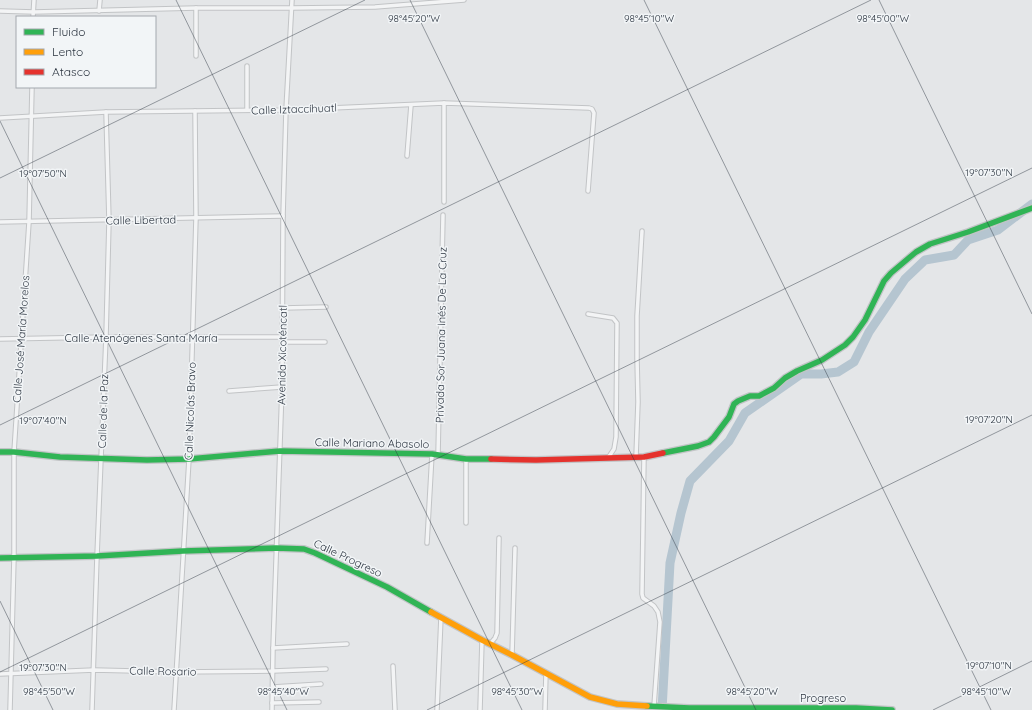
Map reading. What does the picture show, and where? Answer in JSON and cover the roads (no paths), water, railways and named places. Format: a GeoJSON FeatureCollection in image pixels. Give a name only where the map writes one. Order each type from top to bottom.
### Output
{"type":"FeatureCollection","features":[{"type":"Feature","properties":{"kind":"street"},"geometry":{"type":"LineString","coordinates":[[33,15],[34,0]]}},
{"type":"Feature","properties":{"kind":"street"},"geometry":{"type":"LineString","coordinates":[[99,11],[100,0]]}},
{"type":"Feature","properties":{"kind":"street","name":"Avenida Xicoténcatl"},"geometry":{"type":"LineString","coordinates":[[272,710],[282,387],[283,216],[286,110],[292,0]]}},
{"type":"Feature","properties":{"kind":"street"},"geometry":{"type":"LineString","coordinates":[[0,11],[33,15],[196,8],[375,7],[462,0]]}},
{"type":"Feature","properties":{"kind":"street"},"geometry":{"type":"LineString","coordinates":[[196,8],[196,56]]}},
{"type":"Feature","properties":{"kind":"street"},"geometry":{"type":"LineString","coordinates":[[247,66],[247,110]]}},
{"type":"Feature","properties":{"kind":"street","name":"Calle José María Morelos"},"geometry":{"type":"LineString","coordinates":[[10,710],[14,557],[14,452],[29,222],[32,88]]}},
{"type":"Feature","properties":{"kind":"street"},"geometry":{"type":"LineString","coordinates":[[444,103],[444,202]]}},
{"type":"Feature","properties":{"kind":"street","name":"Calle Iztaccíhuatl"},"geometry":{"type":"LineString","coordinates":[[0,118],[106,112],[286,110],[444,103],[588,108],[592,109],[594,113],[588,191]]}},
{"type":"Feature","properties":{"kind":"street"},"geometry":{"type":"LineString","coordinates":[[407,156],[411,105]]}},
{"type":"Feature","properties":{"kind":"street","name":"Calle Nicolás Bravo"},"geometry":{"type":"LineString","coordinates":[[174,710],[189,459],[196,218],[195,111]]}},
{"type":"Feature","properties":{"kind":"street","name":"Calle de la Paz"},"geometry":{"type":"LineString","coordinates":[[92,710],[109,221],[106,112]]}},
{"type":"Feature","properties":{"kind":"street","name":"Calle Mariano Abasolo"},"geometry":{"type":"LineString","coordinates":[[0,452],[60,457],[147,460],[189,459],[280,451],[435,454],[466,459],[536,460],[644,457],[698,446],[709,442],[714,437],[729,417],[734,404],[738,401],[750,396],[759,396],[774,388],[797,371],[822,360],[845,345],[853,337],[865,320],[884,281],[891,273],[916,252],[930,244],[968,232],[1032,208]]}},
{"type":"Feature","properties":{"kind":"street","name":"Privada Sor Juana Inés De La Cruz"},"geometry":{"type":"LineString","coordinates":[[427,543],[435,454],[443,215]]}},
{"type":"Feature","properties":{"kind":"street","name":"Calle Libertad"},"geometry":{"type":"LineString","coordinates":[[0,222],[109,221],[283,216]]}},
{"type":"Feature","properties":{"kind":"street"},"geometry":{"type":"LineString","coordinates":[[636,457],[638,402],[637,316],[642,231]]}},
{"type":"Feature","properties":{"kind":"street"},"geometry":{"type":"LineString","coordinates":[[282,308],[326,307]]}},
{"type":"Feature","properties":{"kind":"street"},"geometry":{"type":"LineString","coordinates":[[588,314],[614,318],[617,323],[616,437],[614,449],[608,458]]}},
{"type":"Feature","properties":{"kind":"street","name":"Calle Atenógenes Santa María"},"geometry":{"type":"LineString","coordinates":[[0,339],[192,337],[282,339],[325,342]]}},
{"type":"Feature","properties":{"kind":"street"},"geometry":{"type":"LineString","coordinates":[[229,392],[282,387]]}},
{"type":"Feature","properties":{"kind":"street"},"geometry":{"type":"LineString","coordinates":[[644,457],[642,594],[643,598],[654,606],[658,612],[660,622],[656,707]]}},
{"type":"Feature","properties":{"kind":"street"},"geometry":{"type":"LineString","coordinates":[[466,459],[466,523]]}},
{"type":"Feature","properties":{"kind":"street"},"geometry":{"type":"LineString","coordinates":[[490,644],[497,633],[499,538]]}},
{"type":"Feature","properties":{"kind":"street","name":"Calle Progreso"},"geometry":{"type":"LineString","coordinates":[[0,558],[97,556],[276,548],[304,549],[387,588],[590,697],[617,704],[656,707]]}},
{"type":"Feature","properties":{"kind":"street"},"geometry":{"type":"LineString","coordinates":[[512,655],[515,548]]}},
{"type":"Feature","properties":{"kind":"street"},"geometry":{"type":"LineString","coordinates":[[437,710],[441,617]]}},
{"type":"Feature","properties":{"kind":"street"},"geometry":{"type":"LineString","coordinates":[[480,710],[482,640]]}},
{"type":"Feature","properties":{"kind":"street"},"geometry":{"type":"LineString","coordinates":[[273,648],[347,644]]}},
{"type":"Feature","properties":{"kind":"street"},"geometry":{"type":"LineString","coordinates":[[393,666],[395,710]]}},
{"type":"Feature","properties":{"kind":"street","name":"Calle Rosario"},"geometry":{"type":"LineString","coordinates":[[0,674],[94,670],[176,672],[326,669]]}},
{"type":"Feature","properties":{"kind":"street"},"geometry":{"type":"LineString","coordinates":[[545,710],[546,673]]}},
{"type":"Feature","properties":{"kind":"street"},"geometry":{"type":"LineString","coordinates":[[273,687],[321,684]]}},
{"type":"Feature","properties":{"kind":"street"},"geometry":{"type":"LineString","coordinates":[[272,703],[320,702]]}},
{"type":"Feature","properties":{"kind":"street","name":"Progreso"},"geometry":{"type":"LineString","coordinates":[[656,707],[856,708],[892,710]]}},
{"type":"Feature","properties":{"kind":"waterway"},"geometry":{"type":"LineString","coordinates":[[662,710],[670,563],[690,481],[729,441],[745,413],[801,374],[838,372],[854,362],[869,332],[905,279],[925,260],[954,255],[968,240],[998,230],[1032,204]]}}]}
